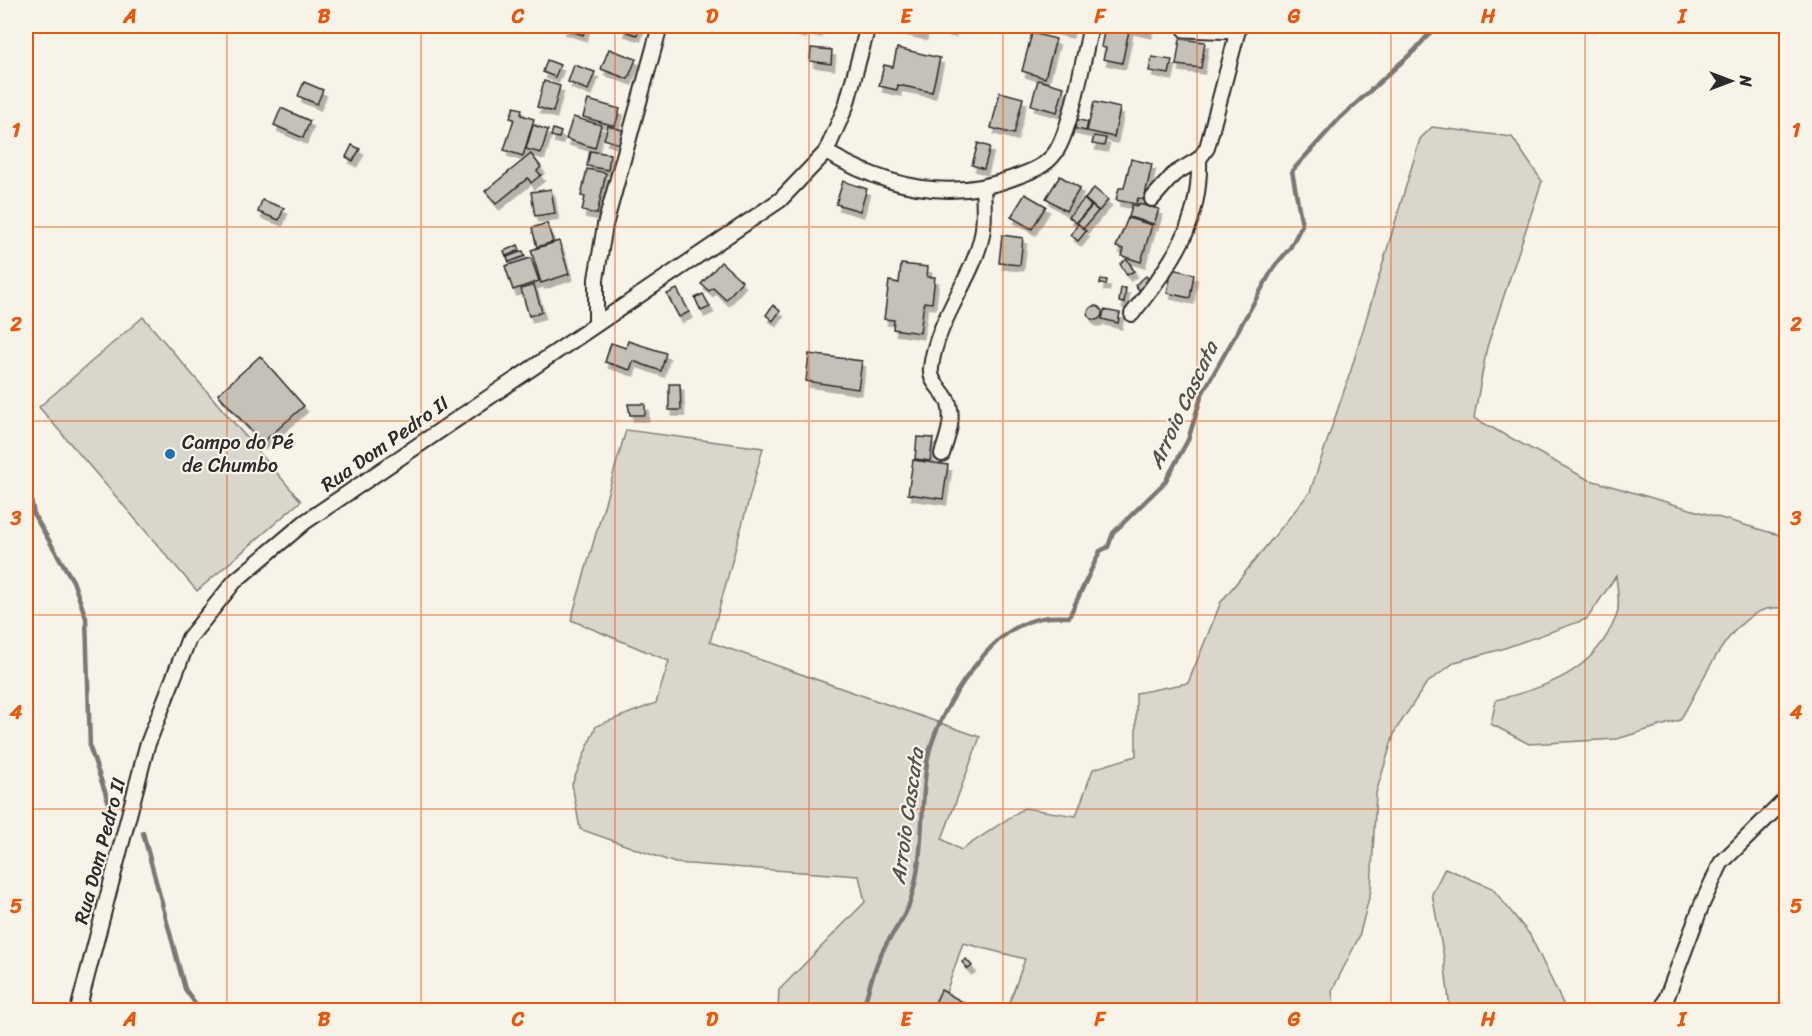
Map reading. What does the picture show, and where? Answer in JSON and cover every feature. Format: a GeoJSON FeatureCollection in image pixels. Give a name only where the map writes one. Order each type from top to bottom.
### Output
{"type":"FeatureCollection","features":[{"type":"Feature","properties":{"kind":"street"},"geometry":{"type":"LineString","coordinates":[[596,323],[596,279],[605,225],[660,26]]}},
{"type":"Feature","properties":{"kind":"street","name":"Rua Dom Pedro II"},"geometry":{"type":"LineString","coordinates":[[78,1011],[147,746],[189,638],[235,581],[305,522],[780,200],[826,152],[846,106],[868,26]]}},
{"type":"Feature","properties":{"kind":"street"},"geometry":{"type":"LineString","coordinates":[[826,152],[852,167],[883,179],[949,192],[983,189],[1031,171],[1044,164],[1056,152],[1065,132],[1091,26]]}},
{"type":"Feature","properties":{"kind":"street"},"geometry":{"type":"LineString","coordinates":[[1152,199],[1174,174],[1199,159],[1207,148],[1215,125],[1238,30]]}},
{"type":"Feature","properties":{"kind":"street"},"geometry":{"type":"LineString","coordinates":[[1132,314],[1179,250],[1197,196],[1199,159]]}},
{"type":"Feature","properties":{"kind":"street"},"geometry":{"type":"LineString","coordinates":[[942,454],[949,430],[949,404],[931,377],[931,366],[946,316],[972,264],[982,235],[983,189]]}},
{"type":"Feature","properties":{"kind":"street"},"geometry":{"type":"LineString","coordinates":[[1662,1011],[1702,904],[1721,863],[1786,799]]}},
{"type":"Feature","properties":{"kind":"lane"},"geometry":{"type":"LineString","coordinates":[[1182,33],[1238,30]]}},
{"type":"Feature","properties":{"kind":"shaded area"},"geometry":{"type":"Polygon","coordinates":[[[1432,127],[1512,137],[1542,181],[1487,347],[1474,418],[1587,479],[1786,537],[1786,609],[1768,609],[1751,616],[1736,629],[1710,666],[1680,720],[1617,739],[1529,744],[1491,724],[1496,700],[1534,689],[1568,674],[1595,651],[1607,636],[1617,613],[1616,576],[1587,619],[1502,649],[1455,662],[1426,684],[1395,731],[1376,793],[1371,890],[1359,937],[1332,991],[1335,1010],[1007,1010],[1025,959],[963,943],[940,1010],[778,1010],[779,990],[865,902],[859,876],[675,863],[580,829],[572,784],[596,726],[656,703],[669,661],[571,620],[626,430],[763,448],[710,642],[980,737],[942,839],[961,850],[1024,808],[1076,816],[1093,769],[1136,756],[1136,693],[1188,683],[1221,602],[1310,492],[1351,370],[1420,139],[1432,127]]]}},
{"type":"Feature","properties":{"kind":"shaded area","name":"Campo do Pé de Chumbo"},"geometry":{"type":"Polygon","coordinates":[[[143,317],[301,501],[197,591],[39,407],[143,317]]]}},
{"type":"Feature","properties":{"kind":"shaded area"},"geometry":{"type":"Polygon","coordinates":[[[1445,868],[1492,888],[1530,935],[1566,1010],[1450,1010],[1444,958],[1432,894],[1445,868]]]}},
{"type":"Feature","properties":{"kind":"building"},"geometry":{"type":"Polygon","coordinates":[[[563,26],[586,26],[583,35],[562,28],[563,26]]]}},
{"type":"Feature","properties":{"kind":"building"},"geometry":{"type":"Polygon","coordinates":[[[622,26],[640,26],[637,35],[621,30],[622,26]]]}},
{"type":"Feature","properties":{"kind":"building"},"geometry":{"type":"Polygon","coordinates":[[[775,26],[819,26],[818,31],[803,28],[803,32],[775,26]]]}},
{"type":"Feature","properties":{"kind":"building"},"geometry":{"type":"Polygon","coordinates":[[[890,26],[925,26],[923,34],[890,26]]]}},
{"type":"Feature","properties":{"kind":"building"},"geometry":{"type":"Polygon","coordinates":[[[941,26],[954,26],[952,31],[940,29],[941,26]]]}},
{"type":"Feature","properties":{"kind":"building"},"geometry":{"type":"Polygon","coordinates":[[[1043,26],[1071,26],[1069,32],[1043,26]]]}},
{"type":"Feature","properties":{"kind":"building"},"geometry":{"type":"Polygon","coordinates":[[[1110,26],[1130,26],[1122,63],[1103,59],[1106,48],[1101,47],[1105,27],[1110,28],[1110,26]]]}},
{"type":"Feature","properties":{"kind":"building"},"geometry":{"type":"Polygon","coordinates":[[[1131,26],[1149,26],[1148,32],[1130,28],[1131,26]]]}},
{"type":"Feature","properties":{"kind":"building"},"geometry":{"type":"Polygon","coordinates":[[[1032,33],[1056,39],[1045,78],[1022,71],[1032,33]]]}},
{"type":"Feature","properties":{"kind":"building"},"geometry":{"type":"Polygon","coordinates":[[[1180,39],[1205,42],[1201,68],[1176,65],[1180,39]]]}},
{"type":"Feature","properties":{"kind":"building"},"geometry":{"type":"Polygon","coordinates":[[[811,48],[832,50],[831,64],[810,61],[811,48]]]}},
{"type":"Feature","properties":{"kind":"building"},"geometry":{"type":"Polygon","coordinates":[[[897,48],[940,58],[932,92],[898,85],[897,90],[879,86],[884,65],[893,67],[897,48]]]}},
{"type":"Feature","properties":{"kind":"building"},"geometry":{"type":"Polygon","coordinates":[[[609,49],[636,59],[628,79],[601,69],[609,49]]]}},
{"type":"Feature","properties":{"kind":"building"},"geometry":{"type":"Polygon","coordinates":[[[1152,57],[1172,60],[1169,74],[1149,71],[1152,57]]]}},
{"type":"Feature","properties":{"kind":"building"},"geometry":{"type":"Polygon","coordinates":[[[547,60],[560,65],[555,77],[543,72],[547,60]]]}},
{"type":"Feature","properties":{"kind":"building"},"geometry":{"type":"Polygon","coordinates":[[[574,65],[595,72],[588,90],[568,82],[574,65]]]}},
{"type":"Feature","properties":{"kind":"building"},"geometry":{"type":"Polygon","coordinates":[[[1038,80],[1064,87],[1057,112],[1031,105],[1038,80]]]}},
{"type":"Feature","properties":{"kind":"building"},"geometry":{"type":"Polygon","coordinates":[[[544,81],[560,86],[553,112],[537,107],[544,81]]]}},
{"type":"Feature","properties":{"kind":"building"},"geometry":{"type":"Polygon","coordinates":[[[304,82],[323,90],[317,104],[298,96],[304,82]]]}},
{"type":"Feature","properties":{"kind":"building"},"geometry":{"type":"Polygon","coordinates":[[[1000,92],[1023,98],[1014,134],[991,128],[1000,92]]]}},
{"type":"Feature","properties":{"kind":"building"},"geometry":{"type":"Polygon","coordinates":[[[588,100],[620,109],[615,126],[583,117],[588,100]]]}},
{"type":"Feature","properties":{"kind":"building"},"geometry":{"type":"Polygon","coordinates":[[[1094,102],[1120,108],[1114,137],[1087,131],[1094,102]]]}},
{"type":"Feature","properties":{"kind":"building"},"geometry":{"type":"Polygon","coordinates":[[[514,107],[522,109],[521,115],[534,119],[523,156],[504,150],[514,119],[510,118],[514,107]]]}},
{"type":"Feature","properties":{"kind":"building"},"geometry":{"type":"Polygon","coordinates":[[[281,108],[310,121],[303,138],[274,125],[281,108]]]}},
{"type":"Feature","properties":{"kind":"building"},"geometry":{"type":"Polygon","coordinates":[[[573,117],[601,125],[595,148],[566,139],[573,117]]]}},
{"type":"Feature","properties":{"kind":"building"},"geometry":{"type":"Polygon","coordinates":[[[1075,119],[1088,122],[1086,131],[1072,128],[1075,119]]]}},
{"type":"Feature","properties":{"kind":"building"},"geometry":{"type":"Polygon","coordinates":[[[533,125],[548,130],[541,153],[526,149],[533,125]]]}},
{"type":"Feature","properties":{"kind":"building"},"geometry":{"type":"Polygon","coordinates":[[[608,126],[626,131],[622,145],[604,139],[608,126]]]}},
{"type":"Feature","properties":{"kind":"building"},"geometry":{"type":"Polygon","coordinates":[[[553,129],[561,132],[559,138],[551,136],[553,129]]]}},
{"type":"Feature","properties":{"kind":"building"},"geometry":{"type":"Polygon","coordinates":[[[1094,136],[1106,138],[1104,146],[1092,144],[1094,136]]]}},
{"type":"Feature","properties":{"kind":"building"},"geometry":{"type":"Polygon","coordinates":[[[978,143],[990,147],[984,169],[972,165],[978,143]]]}},
{"type":"Feature","properties":{"kind":"building"},"geometry":{"type":"Polygon","coordinates":[[[352,145],[360,149],[353,161],[346,157],[352,145]]]}},
{"type":"Feature","properties":{"kind":"building"},"geometry":{"type":"Polygon","coordinates":[[[590,151],[610,154],[608,170],[587,166],[590,151]]]}},
{"type":"Feature","properties":{"kind":"building"},"geometry":{"type":"Polygon","coordinates":[[[531,154],[541,167],[537,171],[541,175],[531,183],[528,178],[496,204],[485,191],[531,154]]]}},
{"type":"Feature","properties":{"kind":"building"},"geometry":{"type":"Polygon","coordinates":[[[1131,159],[1152,164],[1144,200],[1138,198],[1136,204],[1116,200],[1119,188],[1124,188],[1131,159]]]}},
{"type":"Feature","properties":{"kind":"building"},"geometry":{"type":"Polygon","coordinates":[[[587,169],[606,173],[597,214],[582,211],[585,197],[581,196],[587,169]]]}},
{"type":"Feature","properties":{"kind":"building"},"geometry":{"type":"Polygon","coordinates":[[[1060,176],[1080,188],[1066,211],[1046,198],[1060,176]]]}},
{"type":"Feature","properties":{"kind":"building"},"geometry":{"type":"Polygon","coordinates":[[[843,181],[867,189],[860,211],[836,204],[843,181]]]}},
{"type":"Feature","properties":{"kind":"building"},"geometry":{"type":"Polygon","coordinates":[[[1094,188],[1108,200],[1099,211],[1085,199],[1094,188]]]}},
{"type":"Feature","properties":{"kind":"building"},"geometry":{"type":"Polygon","coordinates":[[[551,189],[555,213],[535,216],[531,192],[551,189]]]}},
{"type":"Feature","properties":{"kind":"building"},"geometry":{"type":"Polygon","coordinates":[[[1025,194],[1046,206],[1032,229],[1011,217],[1025,194]]]}},
{"type":"Feature","properties":{"kind":"building"},"geometry":{"type":"Polygon","coordinates":[[[1084,199],[1091,206],[1076,223],[1069,217],[1084,199]]]}},
{"type":"Feature","properties":{"kind":"building"},"geometry":{"type":"Polygon","coordinates":[[[262,200],[284,208],[279,220],[258,212],[262,200]]]}},
{"type":"Feature","properties":{"kind":"building"},"geometry":{"type":"Polygon","coordinates":[[[1138,204],[1159,209],[1154,224],[1129,217],[1132,205],[1138,206],[1138,204]]]}},
{"type":"Feature","properties":{"kind":"building"},"geometry":{"type":"Polygon","coordinates":[[[1092,206],[1098,211],[1084,228],[1077,223],[1092,206]]]}},
{"type":"Feature","properties":{"kind":"building"},"geometry":{"type":"Polygon","coordinates":[[[1128,218],[1152,225],[1141,262],[1122,256],[1124,249],[1116,247],[1128,218]]]}},
{"type":"Feature","properties":{"kind":"building"},"geometry":{"type":"Polygon","coordinates":[[[547,223],[553,242],[537,247],[532,228],[547,223]]]}},
{"type":"Feature","properties":{"kind":"building"},"geometry":{"type":"Polygon","coordinates":[[[1078,224],[1086,231],[1078,241],[1071,235],[1078,224]]]}},
{"type":"Feature","properties":{"kind":"building"},"geometry":{"type":"Polygon","coordinates":[[[1002,235],[1023,238],[1020,265],[999,263],[1002,235]]]}},
{"type":"Feature","properties":{"kind":"building"},"geometry":{"type":"Polygon","coordinates":[[[559,241],[569,274],[541,283],[531,250],[559,241]]]}},
{"type":"Feature","properties":{"kind":"building"},"geometry":{"type":"Polygon","coordinates":[[[518,245],[520,250],[506,256],[504,251],[518,245]]]}},
{"type":"Feature","properties":{"kind":"building"},"geometry":{"type":"Polygon","coordinates":[[[523,251],[525,256],[509,262],[507,257],[523,251]]]}},
{"type":"Feature","properties":{"kind":"building"},"geometry":{"type":"Polygon","coordinates":[[[531,258],[539,281],[513,290],[505,266],[531,258]]]}},
{"type":"Feature","properties":{"kind":"building"},"geometry":{"type":"Polygon","coordinates":[[[1127,259],[1134,271],[1127,275],[1120,264],[1127,259]]]}},
{"type":"Feature","properties":{"kind":"building"},"geometry":{"type":"Polygon","coordinates":[[[721,262],[742,281],[726,300],[713,288],[709,291],[701,284],[721,262]]]}},
{"type":"Feature","properties":{"kind":"building"},"geometry":{"type":"Polygon","coordinates":[[[901,264],[928,267],[927,277],[935,277],[932,303],[924,302],[920,333],[893,329],[894,320],[884,319],[889,281],[899,283],[901,264]]]}},
{"type":"Feature","properties":{"kind":"building"},"geometry":{"type":"Polygon","coordinates":[[[1172,269],[1194,274],[1190,298],[1167,293],[1172,269]]]}},
{"type":"Feature","properties":{"kind":"building"},"geometry":{"type":"Polygon","coordinates":[[[1146,276],[1151,283],[1140,291],[1135,285],[1146,276]]]}},
{"type":"Feature","properties":{"kind":"building"},"geometry":{"type":"Polygon","coordinates":[[[1101,279],[1107,280],[1106,285],[1100,284],[1101,279]]]}},
{"type":"Feature","properties":{"kind":"building"},"geometry":{"type":"Polygon","coordinates":[[[534,285],[542,312],[529,316],[521,289],[534,285]]]}},
{"type":"Feature","properties":{"kind":"building"},"geometry":{"type":"Polygon","coordinates":[[[1121,288],[1126,288],[1124,303],[1119,302],[1121,288]]]}},
{"type":"Feature","properties":{"kind":"building"},"geometry":{"type":"Polygon","coordinates":[[[677,289],[689,312],[679,317],[667,294],[677,289]]]}},
{"type":"Feature","properties":{"kind":"building"},"geometry":{"type":"Polygon","coordinates":[[[703,294],[710,307],[701,311],[695,298],[703,294]]]}},
{"type":"Feature","properties":{"kind":"building"},"geometry":{"type":"Polygon","coordinates":[[[773,305],[780,311],[773,321],[766,315],[773,305]]]}},
{"type":"Feature","properties":{"kind":"building"},"geometry":{"type":"Polygon","coordinates":[[[1095,306],[1100,308],[1102,313],[1100,318],[1095,320],[1090,318],[1088,313],[1090,308],[1095,306]]]}},
{"type":"Feature","properties":{"kind":"building"},"geometry":{"type":"Polygon","coordinates":[[[1104,310],[1120,313],[1118,323],[1102,319],[1104,310]]]}},
{"type":"Feature","properties":{"kind":"building"},"geometry":{"type":"Polygon","coordinates":[[[628,341],[666,353],[661,371],[633,361],[630,370],[605,362],[611,343],[626,348],[628,341]]]}},
{"type":"Feature","properties":{"kind":"building"},"geometry":{"type":"Polygon","coordinates":[[[809,354],[862,361],[858,389],[806,381],[809,354]]]}},
{"type":"Feature","properties":{"kind":"building"},"geometry":{"type":"Polygon","coordinates":[[[260,356],[304,406],[262,443],[218,394],[260,356]]]}},
{"type":"Feature","properties":{"kind":"building"},"geometry":{"type":"Polygon","coordinates":[[[669,384],[680,384],[681,410],[669,410],[669,384]]]}},
{"type":"Feature","properties":{"kind":"building"},"geometry":{"type":"Polygon","coordinates":[[[628,404],[645,404],[645,415],[630,415],[628,404]]]}},
{"type":"Feature","properties":{"kind":"building"},"geometry":{"type":"Polygon","coordinates":[[[917,437],[933,438],[930,461],[915,459],[917,437]]]}},
{"type":"Feature","properties":{"kind":"building"},"geometry":{"type":"Polygon","coordinates":[[[913,460],[948,465],[943,499],[908,494],[913,460]]]}},
{"type":"Feature","properties":{"kind":"building"},"geometry":{"type":"Polygon","coordinates":[[[966,959],[972,966],[968,969],[962,962],[966,959]]]}},
{"type":"Feature","properties":{"kind":"building"},"geometry":{"type":"Polygon","coordinates":[[[941,990],[963,1002],[959,1010],[949,1010],[935,1003],[941,990]]]}},
{"type":"Feature","properties":{"kind":"waterway","name":"Arroio Cascata"},"geometry":{"type":"LineString","coordinates":[[863,1010],[880,957],[910,902],[918,865],[928,757],[940,722],[951,702],[977,664],[1006,634],[1033,620],[1069,617],[1100,551],[1108,547],[1113,533],[1165,482],[1188,440],[1202,394],[1274,267],[1290,248],[1302,225],[1292,171],[1340,118],[1415,50],[1436,26]]}},
{"type":"Feature","properties":{"kind":"waterway"},"geometry":{"type":"LineString","coordinates":[[26,473],[34,515],[73,581],[86,618],[90,748],[111,809]]}},
{"type":"Feature","properties":{"kind":"waterway"},"geometry":{"type":"LineString","coordinates":[[143,833],[185,989],[200,1010]]}},
{"type":"Feature","properties":{"kind":"place","name":"Campo do Pé de Chumbo"},"geometry":{"type":"Point","coordinates":[170,454]}}]}
